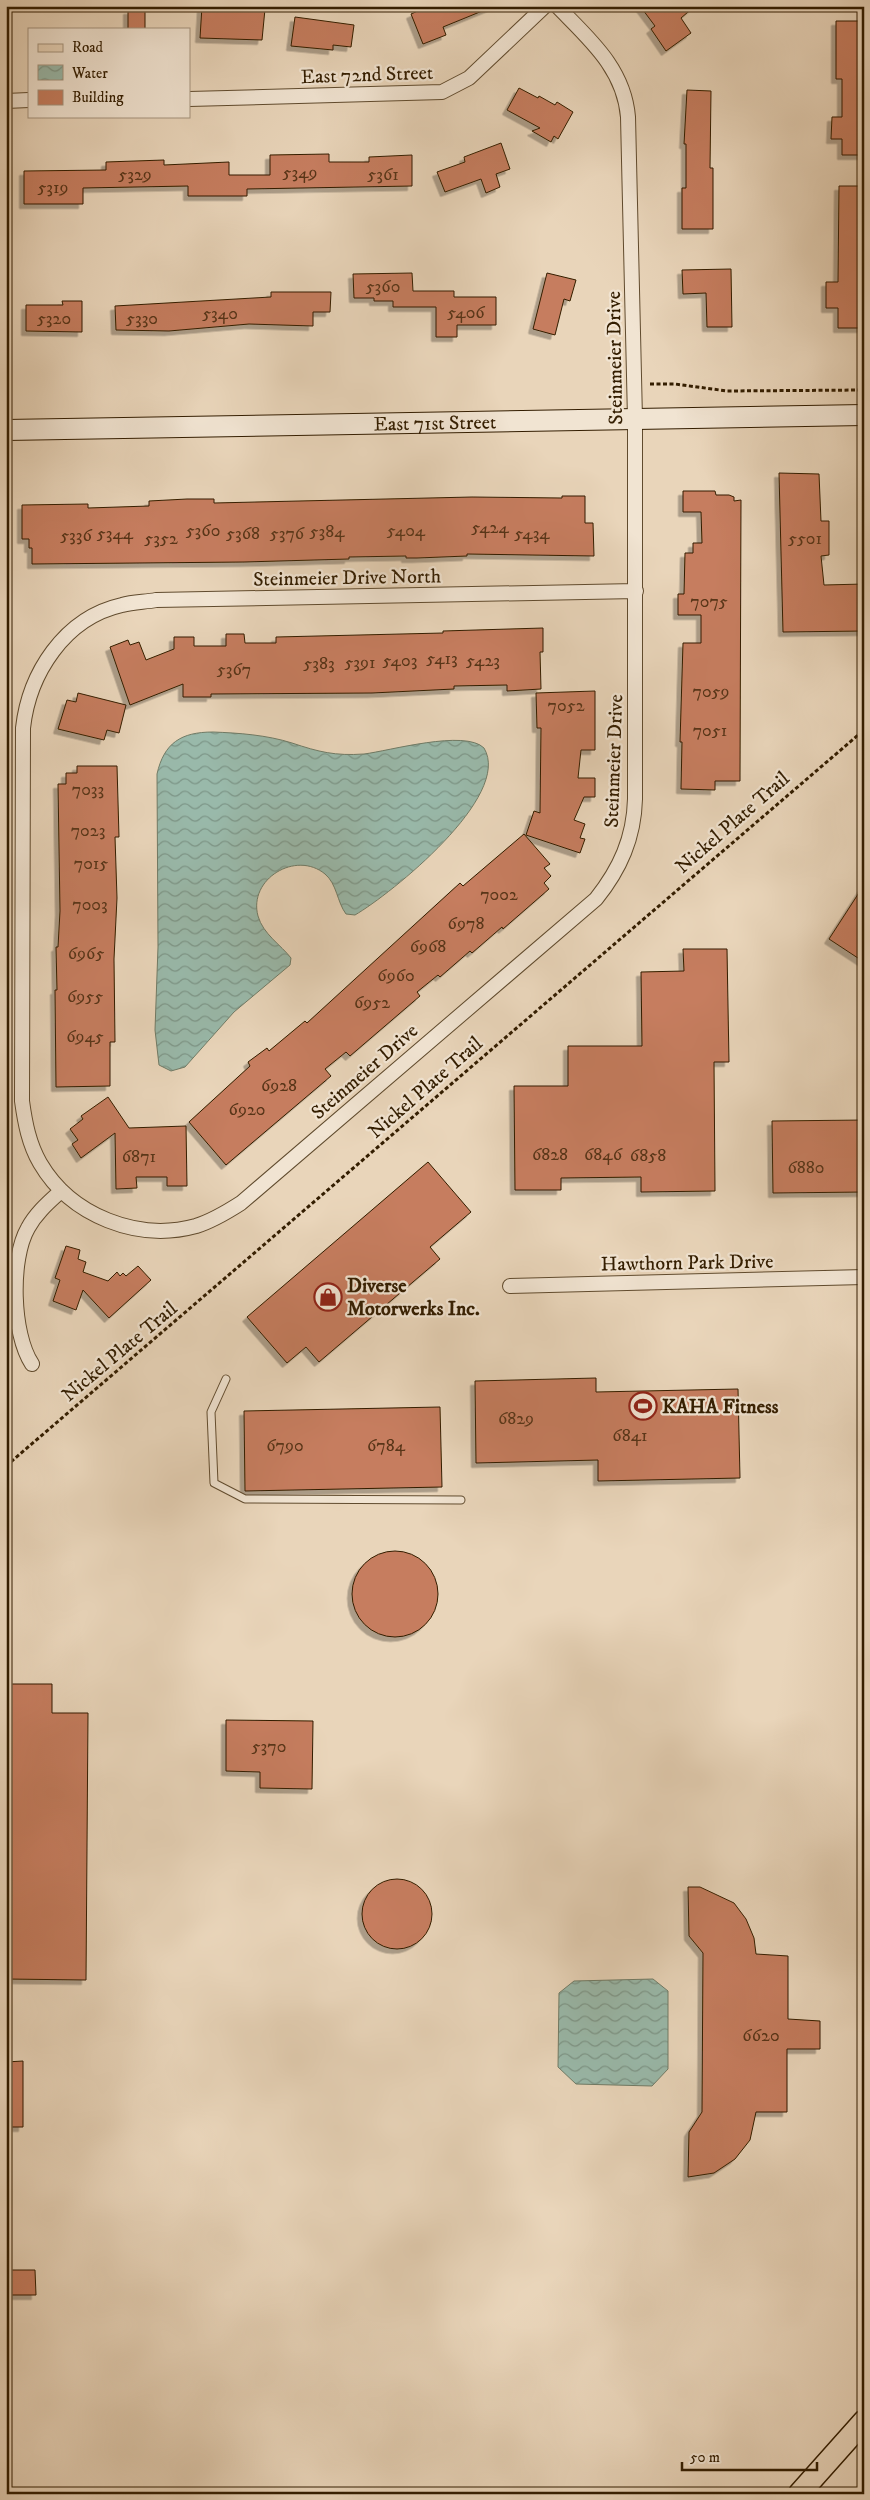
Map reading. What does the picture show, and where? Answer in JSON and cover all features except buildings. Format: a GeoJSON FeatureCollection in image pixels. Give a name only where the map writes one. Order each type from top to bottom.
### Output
{"type":"FeatureCollection","features":[{"type":"Feature","properties":{"kind":"main road","name":"East 71st Street"},"geometry":{"type":"LineString","coordinates":[[6,430],[864,415]]}},
{"type":"Feature","properties":{"kind":"main road"},"geometry":{"type":"LineString","coordinates":[[799,2494],[864,2421]]}},
{"type":"Feature","properties":{"kind":"street","name":"East 72nd Street"},"geometry":{"type":"LineString","coordinates":[[190,99],[442,92],[469,78],[545,6]]}},
{"type":"Feature","properties":{"kind":"street","name":"Steinmeier Drive"},"geometry":{"type":"LineString","coordinates":[[62,1191],[98,1217],[129,1228],[163,1231],[196,1226],[220,1217],[241,1203],[596,899],[620,864],[632,833],[634,816],[635,384],[627,108],[620,83],[608,60],[557,6]]}},
{"type":"Feature","properties":{"kind":"street"},"geometry":{"type":"LineString","coordinates":[[6,101],[28,100]]}},
{"type":"Feature","properties":{"kind":"street","name":"Steinmeier Drive North"},"geometry":{"type":"LineString","coordinates":[[62,1191],[41,1165],[34,1150],[25,1125],[22,1101],[22,736],[25,711],[36,678],[49,656],[68,636],[82,624],[113,608],[156,600],[636,591]]}},
{"type":"Feature","properties":{"kind":"street"},"geometry":{"type":"LineString","coordinates":[[32,1364],[22,1346],[18,1332],[18,1262],[28,1228],[44,1207],[62,1191]]}},
{"type":"Feature","properties":{"kind":"street","name":"Hawthorn Park Drive"},"geometry":{"type":"LineString","coordinates":[[510,1286],[864,1277]]}},
{"type":"Feature","properties":{"kind":"lane"},"geometry":{"type":"LineString","coordinates":[[226,1380],[210,1412],[214,1483],[237,1495],[245,1498],[300,1500],[461,1500]]}},
{"type":"Feature","properties":{"kind":"path"},"geometry":{"type":"LineString","coordinates":[[635,384],[675,384],[727,391],[864,390]]}},
{"type":"Feature","properties":{"kind":"path","name":"Nickel Plate Trail"},"geometry":{"type":"LineString","coordinates":[[6,1466],[864,730]]}},
{"type":"Feature","properties":{"kind":"water"},"geometry":{"type":"Polygon","coordinates":[[[213,732],[263,736],[336,754],[364,754],[426,743],[461,741],[474,743],[484,748],[488,768],[481,791],[465,816],[444,842],[394,887],[355,915],[346,914],[329,878],[313,867],[301,865],[288,867],[277,872],[267,880],[260,890],[257,903],[258,916],[268,934],[291,958],[290,965],[234,1012],[185,1067],[171,1071],[159,1065],[155,1030],[158,947],[157,774],[164,754],[176,741],[192,734],[213,732]]]}},
{"type":"Feature","properties":{"kind":"water"},"geometry":{"type":"Polygon","coordinates":[[[653,1979],[668,1991],[668,2069],[652,2086],[576,2084],[558,2067],[559,1993],[574,1981],[653,1979]]]}},
{"type":"Feature","properties":{"kind":"place","name":"Diverse Motorwerks Inc."},"geometry":{"type":"Point","coordinates":[328,1297]}},
{"type":"Feature","properties":{"kind":"place","name":"KAHA Fitness"},"geometry":{"type":"Point","coordinates":[643,1406]}}]}
